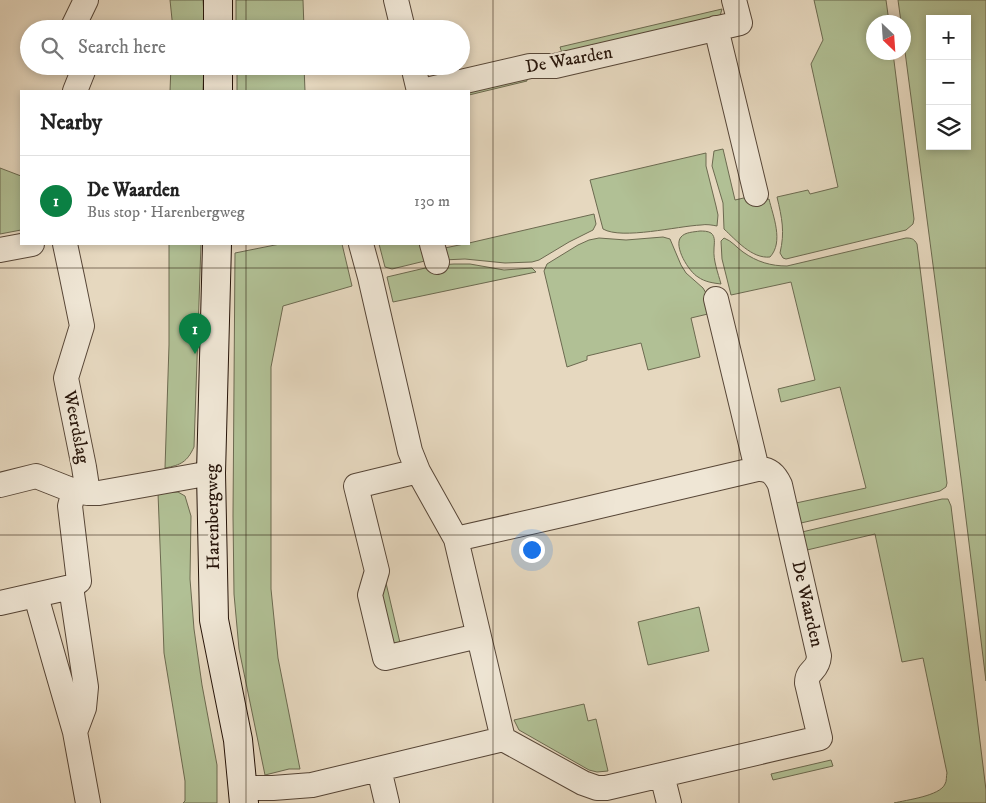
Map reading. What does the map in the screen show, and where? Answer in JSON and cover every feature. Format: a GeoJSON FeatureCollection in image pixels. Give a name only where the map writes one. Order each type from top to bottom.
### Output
{"type":"FeatureCollection","features":[{"type":"Feature","properties":{"kind":"street"},"geometry":{"type":"LineString","coordinates":[[76,20],[86,0]]}},
{"type":"Feature","properties":{"kind":"street"},"geometry":{"type":"LineString","coordinates":[[218,0],[218,20]]}},
{"type":"Feature","properties":{"kind":"street"},"geometry":{"type":"LineString","coordinates":[[396,0],[401,20]]}},
{"type":"Feature","properties":{"kind":"street","name":"De Waarden"},"geometry":{"type":"LineString","coordinates":[[424,90],[530,66],[555,66],[740,23],[734,0]]}},
{"type":"Feature","properties":{"kind":"street"},"geometry":{"type":"LineString","coordinates":[[716,28],[756,194]]}},
{"type":"Feature","properties":{"kind":"street"},"geometry":{"type":"LineString","coordinates":[[75,90],[81,75]]}},
{"type":"Feature","properties":{"kind":"street"},"geometry":{"type":"LineString","coordinates":[[218,75],[218,90]]}},
{"type":"Feature","properties":{"kind":"street","name":"De Waarden"},"geometry":{"type":"LineString","coordinates":[[416,75],[420,90]]}},
{"type":"Feature","properties":{"kind":"street"},"geometry":{"type":"LineString","coordinates":[[0,250],[27,245]]}},
{"type":"Feature","properties":{"kind":"street","name":"Weerdslag"},"geometry":{"type":"LineString","coordinates":[[65,245],[82,326],[66,378],[84,467],[81,492],[70,506],[79,581],[71,587],[86,687],[84,708],[75,732]]}},
{"type":"Feature","properties":{"kind":"street","name":"Harenbergweg"},"geometry":{"type":"LineString","coordinates":[[217,245],[211,473],[214,620],[238,740],[241,798]]}},
{"type":"Feature","properties":{"kind":"street"},"geometry":{"type":"LineString","coordinates":[[241,798],[274,788],[312,794],[379,768],[503,739],[456,539],[418,471],[410,451],[361,245]]}},
{"type":"Feature","properties":{"kind":"street"},"geometry":{"type":"LineString","coordinates":[[456,539],[757,469],[716,299]]}},
{"type":"Feature","properties":{"kind":"street","name":"De Waarden"},"geometry":{"type":"LineString","coordinates":[[503,739],[583,783],[597,788],[606,788],[820,738],[807,683],[807,677],[819,663],[819,656],[780,485],[768,470],[757,469]]}},
{"type":"Feature","properties":{"kind":"street"},"geometry":{"type":"LineString","coordinates":[[418,471],[356,486],[377,571],[370,595],[385,658],[478,636]]}},
{"type":"Feature","properties":{"kind":"street","name":"Weerdslag"},"geometry":{"type":"LineString","coordinates":[[0,485],[36,476],[81,492],[99,493],[211,473]]}},
{"type":"Feature","properties":{"kind":"street"},"geometry":{"type":"LineString","coordinates":[[0,604],[71,587]]}},
{"type":"Feature","properties":{"kind":"street"},"geometry":{"type":"LineString","coordinates":[[36,596],[75,732],[88,803]]}},
{"type":"Feature","properties":{"kind":"street"},"geometry":{"type":"LineString","coordinates":[[379,768],[387,803]]}},
{"type":"Feature","properties":{"kind":"street"},"geometry":{"type":"LineString","coordinates":[[662,775],[669,803]]}},
{"type":"Feature","properties":{"kind":"green space"},"geometry":{"type":"Polygon","coordinates":[[[170,0],[203,0],[204,20],[172,20],[170,0]]]}},
{"type":"Feature","properties":{"kind":"green space"},"geometry":{"type":"Polygon","coordinates":[[[236,0],[303,0],[304,20],[236,20],[236,0]]]}},
{"type":"Feature","properties":{"kind":"green space"},"geometry":{"type":"Polygon","coordinates":[[[814,0],[886,0],[888,15],[866,15],[866,60],[894,60],[914,219],[913,224],[906,230],[786,259],[780,253],[782,225],[777,197],[808,190],[810,194],[838,187],[811,64],[823,40],[814,0]]]}},
{"type":"Feature","properties":{"kind":"green space"},"geometry":{"type":"Polygon","coordinates":[[[898,0],[986,0],[986,681],[906,60],[911,60],[911,15],[900,15],[898,0]]]}},
{"type":"Feature","properties":{"kind":"green space"},"geometry":{"type":"Polygon","coordinates":[[[722,9],[720,16],[562,53],[560,47],[722,9]]]}},
{"type":"Feature","properties":{"kind":"green space"},"geometry":{"type":"Polygon","coordinates":[[[171,75],[204,75],[203,90],[170,90],[171,75]]]}},
{"type":"Feature","properties":{"kind":"green space"},"geometry":{"type":"Polygon","coordinates":[[[237,75],[304,75],[305,90],[237,90],[237,75]]]}},
{"type":"Feature","properties":{"kind":"green space"},"geometry":{"type":"Polygon","coordinates":[[[526,75],[527,81],[470,95],[470,91],[526,75]]]}},
{"type":"Feature","properties":{"kind":"green space"},"geometry":{"type":"Polygon","coordinates":[[[723,149],[735,200],[748,197],[750,204],[769,199],[777,237],[774,251],[770,257],[763,257],[751,252],[724,229],[723,203],[712,166],[714,151],[723,149]]]}},
{"type":"Feature","properties":{"kind":"green space"},"geometry":{"type":"Polygon","coordinates":[[[706,153],[706,166],[718,215],[717,226],[703,225],[636,233],[612,232],[603,229],[590,180],[706,153]]]}},
{"type":"Feature","properties":{"kind":"green space"},"geometry":{"type":"Polygon","coordinates":[[[0,168],[20,176],[20,230],[0,234],[0,168]]]}},
{"type":"Feature","properties":{"kind":"green space"},"geometry":{"type":"Polygon","coordinates":[[[594,214],[596,224],[593,230],[532,262],[505,263],[465,259],[442,260],[440,249],[470,245],[470,243],[594,214]]]}},
{"type":"Feature","properties":{"kind":"green space"},"geometry":{"type":"Polygon","coordinates":[[[710,232],[714,236],[714,258],[721,284],[706,281],[694,274],[680,252],[679,241],[681,237],[687,233],[710,232]]]}},
{"type":"Feature","properties":{"kind":"green space"},"geometry":{"type":"Polygon","coordinates":[[[663,237],[670,239],[686,273],[703,288],[709,298],[712,313],[691,318],[700,357],[648,370],[641,343],[587,356],[587,360],[567,367],[544,271],[547,264],[589,240],[599,238],[626,240],[663,237]]]}},
{"type":"Feature","properties":{"kind":"green space"},"geometry":{"type":"Polygon","coordinates":[[[724,238],[759,261],[787,266],[906,238],[915,241],[917,244],[946,487],[940,491],[801,523],[796,503],[866,488],[840,387],[781,402],[778,389],[815,380],[791,282],[731,295],[722,259],[721,241],[724,238]]]}},
{"type":"Feature","properties":{"kind":"green space"},"geometry":{"type":"Polygon","coordinates":[[[169,245],[201,245],[194,447],[183,462],[165,468],[169,345],[169,245]]]}},
{"type":"Feature","properties":{"kind":"green space"},"geometry":{"type":"Polygon","coordinates":[[[275,245],[342,245],[352,286],[283,306],[271,367],[271,589],[278,658],[300,769],[289,769],[265,775],[239,649],[234,594],[235,253],[275,245]]]}},
{"type":"Feature","properties":{"kind":"green space"},"geometry":{"type":"Polygon","coordinates":[[[379,245],[425,245],[429,260],[392,269],[385,267],[379,245]]]}},
{"type":"Feature","properties":{"kind":"green space"},"geometry":{"type":"Polygon","coordinates":[[[470,264],[504,270],[532,268],[536,272],[393,302],[387,277],[438,265],[470,264]]]}},
{"type":"Feature","properties":{"kind":"green space"},"geometry":{"type":"Polygon","coordinates":[[[178,492],[185,496],[191,516],[190,579],[194,629],[217,765],[217,803],[183,803],[185,801],[185,781],[164,653],[158,493],[178,492]]]}},
{"type":"Feature","properties":{"kind":"green space"},"geometry":{"type":"Polygon","coordinates":[[[948,499],[951,506],[986,790],[986,803],[894,803],[937,792],[946,781],[947,773],[923,658],[902,662],[875,534],[807,550],[802,532],[948,499]]]}},
{"type":"Feature","properties":{"kind":"green space"},"geometry":{"type":"Polygon","coordinates":[[[386,583],[401,647],[393,646],[378,599],[386,583]]]}},
{"type":"Feature","properties":{"kind":"green space"},"geometry":{"type":"Polygon","coordinates":[[[699,607],[709,651],[648,665],[638,622],[699,607]]]}},
{"type":"Feature","properties":{"kind":"green space"},"geometry":{"type":"Polygon","coordinates":[[[584,704],[588,721],[596,719],[608,771],[597,772],[589,770],[519,730],[514,720],[584,704]]]}},
{"type":"Feature","properties":{"kind":"green space"},"geometry":{"type":"Polygon","coordinates":[[[831,760],[833,766],[773,780],[771,774],[831,760]]]}},
{"type":"Feature","properties":{"kind":"place","name":"De Waarden"},"geometry":{"type":"Point","coordinates":[195,354]}}]}
